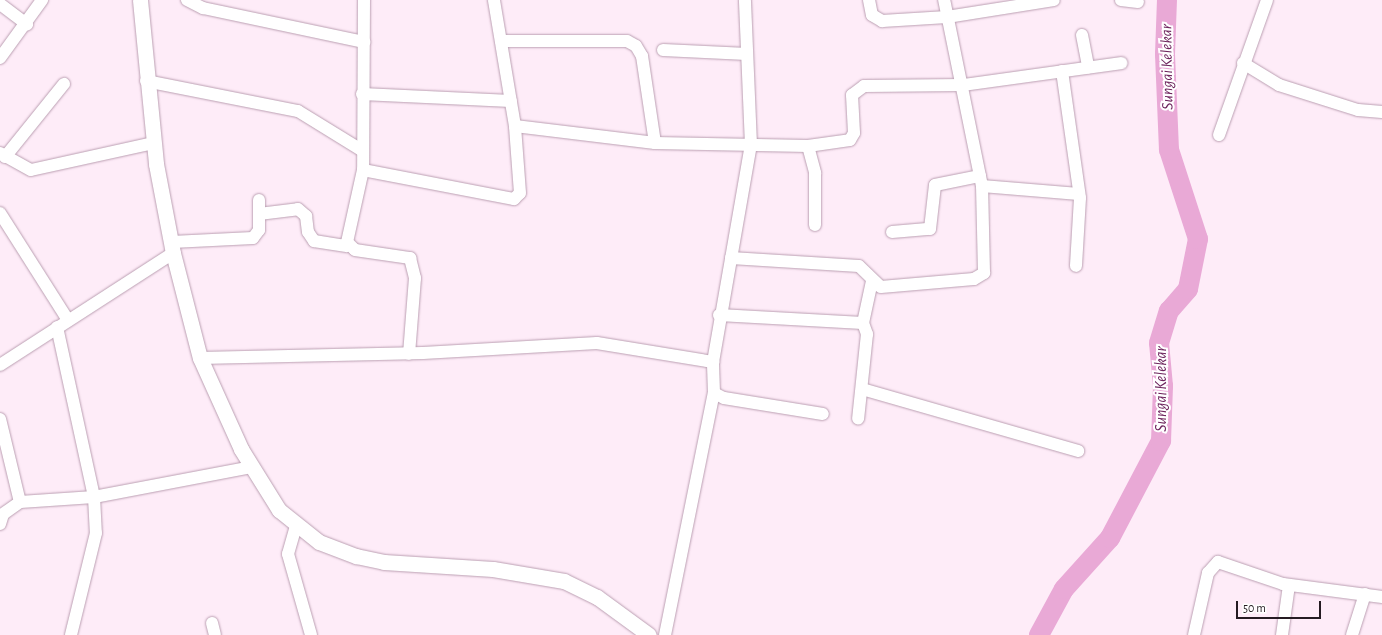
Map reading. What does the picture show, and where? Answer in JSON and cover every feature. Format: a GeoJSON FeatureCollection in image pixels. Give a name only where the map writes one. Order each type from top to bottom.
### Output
{"type":"FeatureCollection","features":[{"type":"Feature","properties":{"kind":"street"},"geometry":{"type":"LineString","coordinates":[[0,58],[27,24],[42,0]]}},
{"type":"Feature","properties":{"kind":"street"},"geometry":{"type":"LineString","coordinates":[[140,0],[146,81],[154,143],[172,247],[200,358],[220,408],[252,467],[279,510],[296,526],[319,542],[356,556],[384,562],[493,569],[564,581],[597,597],[649,635]]}},
{"type":"Feature","properties":{"kind":"street"},"geometry":{"type":"LineString","coordinates":[[187,0],[203,8],[364,42]]}},
{"type":"Feature","properties":{"kind":"street"},"geometry":{"type":"LineString","coordinates":[[347,246],[362,170],[364,0]]}},
{"type":"Feature","properties":{"kind":"street"},"geometry":{"type":"LineString","coordinates":[[362,170],[514,199],[521,189],[515,126],[494,0]]}},
{"type":"Feature","properties":{"kind":"street"},"geometry":{"type":"LineString","coordinates":[[665,635],[714,393],[713,362],[719,315],[752,145],[744,0]]}},
{"type":"Feature","properties":{"kind":"street"},"geometry":{"type":"LineString","coordinates":[[869,0],[872,16],[878,20],[947,17],[1054,0]]}},
{"type":"Feature","properties":{"kind":"street"},"geometry":{"type":"LineString","coordinates":[[731,258],[859,266],[867,270],[872,281],[881,288],[980,277],[986,267],[981,181],[963,85],[944,0]]}},
{"type":"Feature","properties":{"kind":"street"},"geometry":{"type":"LineString","coordinates":[[1120,0],[1138,2]]}},
{"type":"Feature","properties":{"kind":"street"},"geometry":{"type":"LineString","coordinates":[[1219,134],[1243,63],[1267,0]]}},
{"type":"Feature","properties":{"kind":"street"},"geometry":{"type":"LineString","coordinates":[[0,4],[27,24]]}},
{"type":"Feature","properties":{"kind":"street"},"geometry":{"type":"LineString","coordinates":[[1082,35],[1088,67]]}},
{"type":"Feature","properties":{"kind":"street"},"geometry":{"type":"LineString","coordinates":[[501,41],[627,42],[636,46],[642,56],[655,143]]}},
{"type":"Feature","properties":{"kind":"street"},"geometry":{"type":"LineString","coordinates":[[663,50],[747,54]]}},
{"type":"Feature","properties":{"kind":"street"},"geometry":{"type":"LineString","coordinates":[[515,126],[655,143],[808,146],[846,142],[853,137],[852,95],[858,88],[963,85],[1121,63]]}},
{"type":"Feature","properties":{"kind":"street"},"geometry":{"type":"LineString","coordinates":[[1243,63],[1279,85],[1358,110],[1382,112]]}},
{"type":"Feature","properties":{"kind":"street"},"geometry":{"type":"LineString","coordinates":[[1062,71],[1079,194],[1076,266]]}},
{"type":"Feature","properties":{"kind":"street"},"geometry":{"type":"LineString","coordinates":[[146,81],[298,111],[363,151]]}},
{"type":"Feature","properties":{"kind":"street"},"geometry":{"type":"LineString","coordinates":[[64,84],[3,155],[31,170],[154,143]]}},
{"type":"Feature","properties":{"kind":"street"},"geometry":{"type":"LineString","coordinates":[[362,94],[511,101]]}},
{"type":"Feature","properties":{"kind":"street"},"geometry":{"type":"LineString","coordinates":[[808,146],[815,174],[815,225]]}},
{"type":"Feature","properties":{"kind":"street"},"geometry":{"type":"LineString","coordinates":[[892,232],[930,229],[934,185],[981,181],[1079,194]]}},
{"type":"Feature","properties":{"kind":"street"},"geometry":{"type":"LineString","coordinates":[[0,365],[68,320],[172,247],[253,238],[259,230],[259,200]]}},
{"type":"Feature","properties":{"kind":"street"},"geometry":{"type":"LineString","coordinates":[[259,214],[298,209],[306,216],[308,232],[314,242],[347,246],[355,250],[410,258],[415,278],[408,354]]}},
{"type":"Feature","properties":{"kind":"street"},"geometry":{"type":"LineString","coordinates":[[0,213],[68,320]]}},
{"type":"Feature","properties":{"kind":"street"},"geometry":{"type":"LineString","coordinates":[[858,419],[867,334],[863,323],[872,281]]}},
{"type":"Feature","properties":{"kind":"street"},"geometry":{"type":"LineString","coordinates":[[719,315],[863,323]]}},
{"type":"Feature","properties":{"kind":"street"},"geometry":{"type":"LineString","coordinates":[[57,327],[94,497],[94,551],[72,635]]}},
{"type":"Feature","properties":{"kind":"street"},"geometry":{"type":"LineString","coordinates":[[200,358],[408,354],[597,343],[713,362]]}},
{"type":"Feature","properties":{"kind":"street"},"geometry":{"type":"LineString","coordinates":[[862,389],[1078,451]]}},
{"type":"Feature","properties":{"kind":"street"},"geometry":{"type":"LineString","coordinates":[[714,393],[724,398],[823,414]]}},
{"type":"Feature","properties":{"kind":"street"},"geometry":{"type":"LineString","coordinates":[[0,419],[20,502]]}},
{"type":"Feature","properties":{"kind":"street"},"geometry":{"type":"LineString","coordinates":[[0,524],[3,514],[20,502],[94,497],[252,467]]}},
{"type":"Feature","properties":{"kind":"street"},"geometry":{"type":"LineString","coordinates":[[296,526],[288,554],[311,635]]}},
{"type":"Feature","properties":{"kind":"street"},"geometry":{"type":"LineString","coordinates":[[1194,635],[1213,564],[1227,564],[1289,585],[1382,597]]}},
{"type":"Feature","properties":{"kind":"street"},"geometry":{"type":"LineString","coordinates":[[1282,635],[1289,585]]}},
{"type":"Feature","properties":{"kind":"street"},"geometry":{"type":"LineString","coordinates":[[1352,635],[1365,594]]}},
{"type":"Feature","properties":{"kind":"street"},"geometry":{"type":"LineString","coordinates":[[212,623],[215,635]]}},
{"type":"Feature","properties":{"kind":"waterway","name":"Sungai Kelekar"},"geometry":{"type":"LineString","coordinates":[[1039,635],[1064,589],[1110,538],[1161,441],[1163,386],[1159,343],[1169,311],[1188,289],[1198,239],[1169,150],[1165,54],[1167,0]]}}]}
